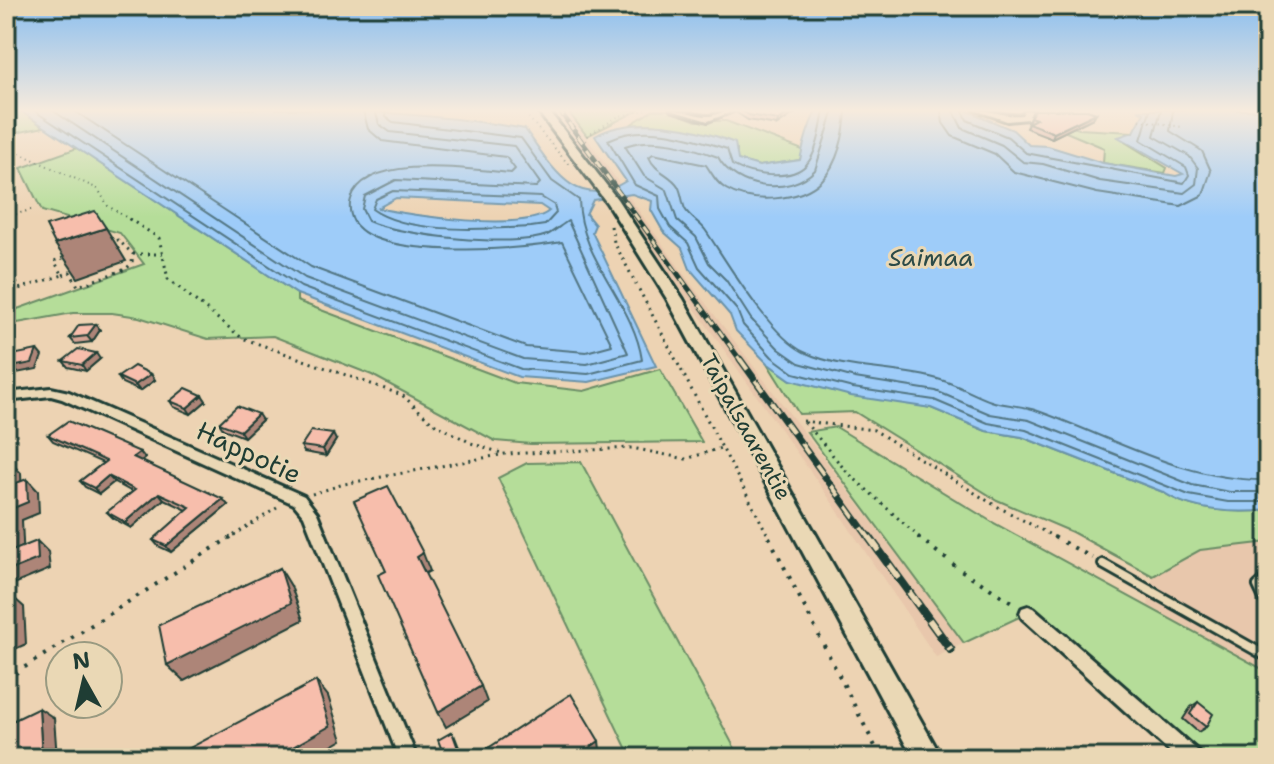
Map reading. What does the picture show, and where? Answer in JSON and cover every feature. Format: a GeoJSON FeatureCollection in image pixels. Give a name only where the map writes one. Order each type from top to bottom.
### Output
{"type":"FeatureCollection","features":[{"type":"Feature","properties":{"kind":"main road","name":"Taipalsaarentie"},"geometry":{"type":"LineString","coordinates":[[569,146],[595,179],[612,212],[673,296],[753,435],[928,758]]}},
{"type":"Feature","properties":{"kind":"street","name":"Happotie"},"geometry":{"type":"LineString","coordinates":[[6,397],[51,392],[65,395],[299,500],[310,513],[408,758]]}},
{"type":"Feature","properties":{"kind":"street"},"geometry":{"type":"LineString","coordinates":[[1028,613],[1191,758]]}},
{"type":"Feature","properties":{"kind":"lane"},"geometry":{"type":"LineString","coordinates":[[1103,564],[1268,657]]}},
{"type":"Feature","properties":{"kind":"lane"},"geometry":{"type":"LineString","coordinates":[[1268,577],[1258,586],[1268,607]]}},
{"type":"Feature","properties":{"kind":"path"},"geometry":{"type":"LineString","coordinates":[[553,146],[572,168]]}},
{"type":"Feature","properties":{"kind":"path"},"geometry":{"type":"LineString","coordinates":[[6,147],[98,189],[108,206],[159,238],[168,279],[242,338],[402,395],[432,422],[471,443],[505,454]]}},
{"type":"Feature","properties":{"kind":"path"},"geometry":{"type":"LineString","coordinates":[[6,217],[34,209]]}},
{"type":"Feature","properties":{"kind":"path"},"geometry":{"type":"LineString","coordinates":[[612,212],[614,242],[724,447],[881,758]]}},
{"type":"Feature","properties":{"kind":"path"},"geometry":{"type":"LineString","coordinates":[[108,241],[118,240],[133,254],[164,254]]}},
{"type":"Feature","properties":{"kind":"path"},"geometry":{"type":"LineString","coordinates":[[63,275],[54,261],[78,253]]}},
{"type":"Feature","properties":{"kind":"path"},"geometry":{"type":"LineString","coordinates":[[6,293],[70,272],[78,286],[126,269],[132,263],[133,254]]}},
{"type":"Feature","properties":{"kind":"path"},"geometry":{"type":"LineString","coordinates":[[8,263],[19,289]]}},
{"type":"Feature","properties":{"kind":"path"},"geometry":{"type":"LineString","coordinates":[[1028,613],[959,569],[894,518],[846,471],[804,422],[874,430],[991,503],[1103,564]]}},
{"type":"Feature","properties":{"kind":"path"},"geometry":{"type":"LineString","coordinates":[[299,500],[344,484],[505,454],[632,448],[686,459],[724,447]]}},
{"type":"Feature","properties":{"kind":"path"},"geometry":{"type":"LineString","coordinates":[[6,679],[280,506]]}},
{"type":"Feature","properties":{"kind":"shaded area"},"geometry":{"type":"Polygon","coordinates":[[[579,146],[592,146],[691,284],[964,643],[936,657],[829,498],[579,146]]]}},
{"type":"Feature","properties":{"kind":"shaded area"},"geometry":{"type":"Polygon","coordinates":[[[1179,503],[1243,513],[1268,510],[1268,672],[1148,606],[1153,576],[1179,503]]]}},
{"type":"Feature","properties":{"kind":"green space"},"geometry":{"type":"Polygon","coordinates":[[[726,146],[791,146],[803,150],[800,160],[759,166],[737,160],[737,150],[726,146]]]}},
{"type":"Feature","properties":{"kind":"green space"},"geometry":{"type":"Polygon","coordinates":[[[1098,146],[1131,146],[1167,168],[1165,173],[1103,163],[1104,148],[1098,146]]]}},
{"type":"Feature","properties":{"kind":"green space"},"geometry":{"type":"Polygon","coordinates":[[[77,148],[297,294],[297,301],[515,383],[584,391],[660,369],[702,442],[531,444],[495,441],[372,375],[273,336],[208,339],[139,317],[112,313],[73,313],[6,325],[6,313],[144,264],[120,233],[42,211],[21,168],[77,148]]]}},
{"type":"Feature","properties":{"kind":"green space"},"geometry":{"type":"Polygon","coordinates":[[[767,363],[791,380],[931,408],[986,431],[1022,437],[1199,507],[1241,512],[1268,510],[1268,542],[1200,550],[1153,576],[1072,532],[997,500],[855,412],[799,414],[767,363]]]}},
{"type":"Feature","properties":{"kind":"green space"},"geometry":{"type":"Polygon","coordinates":[[[836,427],[992,522],[1268,672],[1268,758],[1191,758],[1028,613],[964,643],[807,432],[836,427]]]}},
{"type":"Feature","properties":{"kind":"green space"},"geometry":{"type":"Polygon","coordinates":[[[581,462],[740,758],[631,758],[498,478],[527,463],[581,462]]]}},
{"type":"Feature","properties":{"kind":"water","name":"Saimaa"},"geometry":{"type":"Polygon","coordinates":[[[73,146],[537,146],[566,181],[578,189],[592,192],[608,190],[626,181],[602,146],[735,146],[738,160],[759,166],[800,160],[804,146],[1048,146],[1103,163],[1176,176],[1183,174],[1133,146],[1268,146],[1268,510],[1241,512],[1199,507],[1022,437],[986,431],[931,408],[851,396],[791,380],[767,363],[736,331],[730,315],[690,269],[682,248],[663,231],[651,210],[652,201],[632,194],[593,200],[586,214],[595,225],[592,232],[656,366],[589,382],[519,377],[297,294],[73,146]],[[396,198],[378,208],[440,218],[493,221],[517,221],[549,211],[540,205],[396,198]]]}},
{"type":"Feature","properties":{"kind":"building"},"geometry":{"type":"Polygon","coordinates":[[[95,211],[106,228],[55,244],[46,226],[95,211]]]}},
{"type":"Feature","properties":{"kind":"building"},"geometry":{"type":"Polygon","coordinates":[[[96,324],[87,336],[70,338],[79,325],[96,324]]]}},
{"type":"Feature","properties":{"kind":"building"},"geometry":{"type":"Polygon","coordinates":[[[78,349],[96,353],[82,365],[63,361],[78,349]]]}},
{"type":"Feature","properties":{"kind":"building"},"geometry":{"type":"Polygon","coordinates":[[[37,350],[32,363],[7,368],[12,355],[37,350]]]}},
{"type":"Feature","properties":{"kind":"building"},"geometry":{"type":"Polygon","coordinates":[[[134,366],[151,374],[135,385],[118,377],[134,366]]]}},
{"type":"Feature","properties":{"kind":"building"},"geometry":{"type":"Polygon","coordinates":[[[186,388],[202,395],[187,408],[170,401],[186,388]]]}},
{"type":"Feature","properties":{"kind":"building"},"geometry":{"type":"Polygon","coordinates":[[[237,406],[258,414],[240,431],[219,423],[237,406]]]}},
{"type":"Feature","properties":{"kind":"building"},"geometry":{"type":"Polygon","coordinates":[[[68,421],[140,452],[133,457],[223,499],[166,546],[153,540],[190,507],[159,493],[125,522],[107,512],[135,490],[108,476],[94,488],[80,481],[106,461],[48,435],[68,421]]]}},
{"type":"Feature","properties":{"kind":"building"},"geometry":{"type":"Polygon","coordinates":[[[311,431],[333,434],[323,449],[301,446],[311,431]]]}},
{"type":"Feature","properties":{"kind":"building"},"geometry":{"type":"Polygon","coordinates":[[[10,462],[11,485],[27,479],[28,502],[11,509],[12,551],[37,541],[38,559],[6,572],[6,463],[10,462]]]}},
{"type":"Feature","properties":{"kind":"building"},"geometry":{"type":"Polygon","coordinates":[[[388,486],[423,553],[417,557],[481,686],[438,712],[378,575],[386,571],[354,501],[388,486]]]}},
{"type":"Feature","properties":{"kind":"building"},"geometry":{"type":"Polygon","coordinates":[[[280,568],[291,603],[167,665],[159,625],[280,568]]]}},
{"type":"Feature","properties":{"kind":"building"},"geometry":{"type":"Polygon","coordinates":[[[11,596],[12,634],[6,637],[6,598],[11,596]]]}},
{"type":"Feature","properties":{"kind":"building"},"geometry":{"type":"Polygon","coordinates":[[[316,681],[330,726],[273,758],[185,758],[184,751],[316,681]]]}},
{"type":"Feature","properties":{"kind":"building"},"geometry":{"type":"Polygon","coordinates":[[[571,694],[599,741],[575,758],[473,758],[571,694]]]}},
{"type":"Feature","properties":{"kind":"building"},"geometry":{"type":"Polygon","coordinates":[[[1198,702],[1213,714],[1206,727],[1190,714],[1198,702]]]}},
{"type":"Feature","properties":{"kind":"building"},"geometry":{"type":"Polygon","coordinates":[[[39,708],[42,758],[6,758],[6,724],[39,708]]]}},
{"type":"Feature","properties":{"kind":"building"},"geometry":{"type":"Polygon","coordinates":[[[452,732],[459,751],[445,758],[438,740],[452,732]]]}},
{"type":"Feature","properties":{"kind":"railway"},"geometry":{"type":"LineString","coordinates":[[585,146],[741,361]]}},
{"type":"Feature","properties":{"kind":"railway"},"geometry":{"type":"LineString","coordinates":[[740,359],[870,539]]}},
{"type":"Feature","properties":{"kind":"railway"},"geometry":{"type":"LineString","coordinates":[[869,537],[951,650]]}}]}
